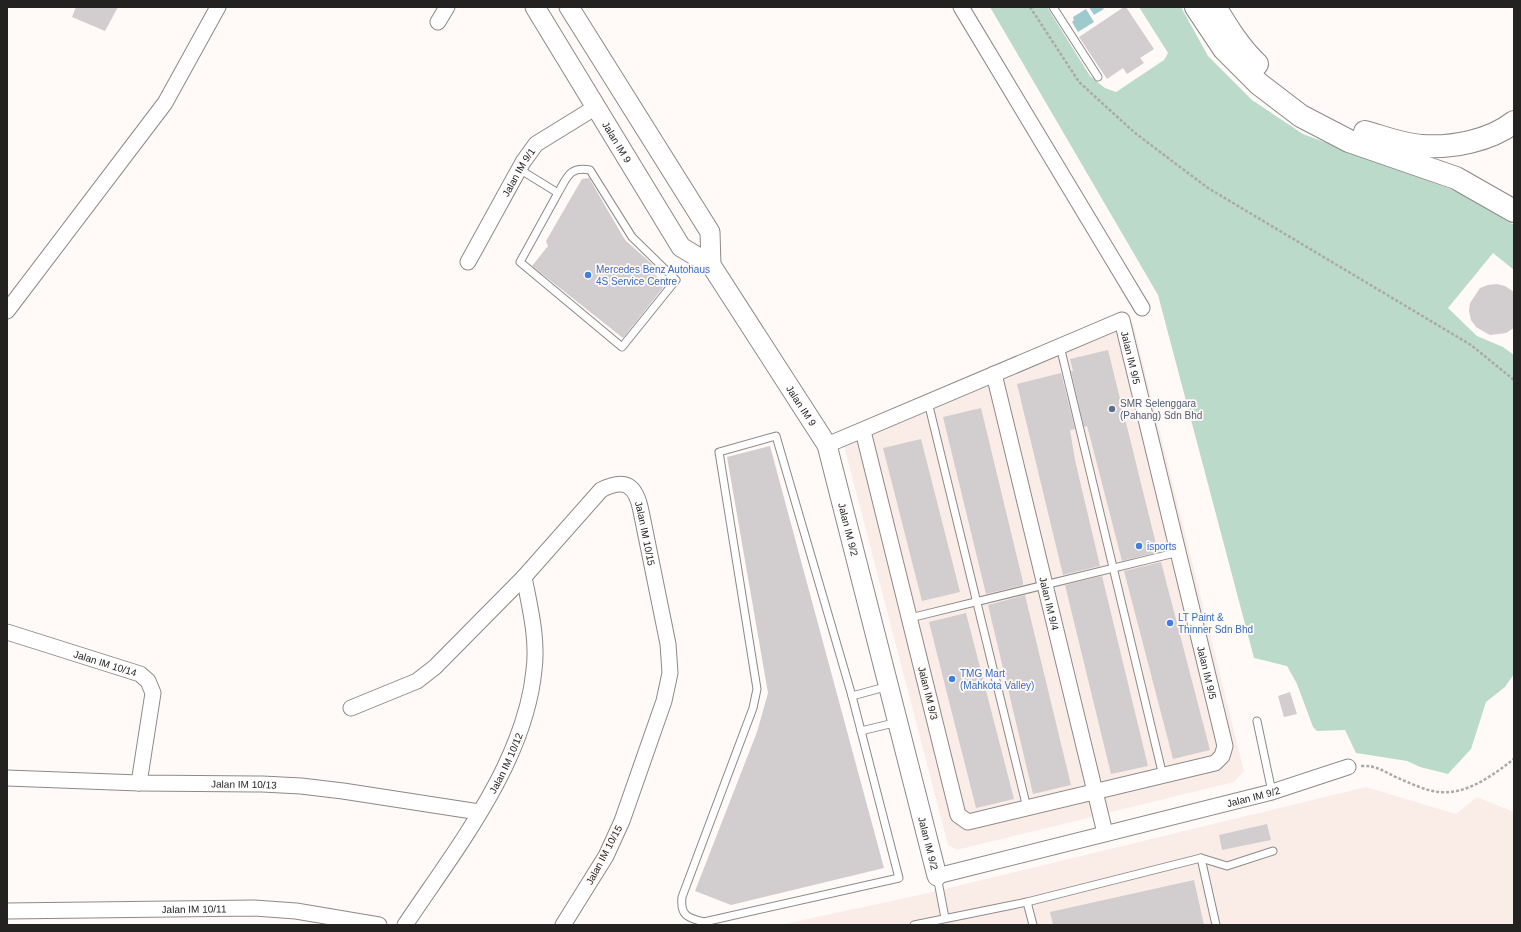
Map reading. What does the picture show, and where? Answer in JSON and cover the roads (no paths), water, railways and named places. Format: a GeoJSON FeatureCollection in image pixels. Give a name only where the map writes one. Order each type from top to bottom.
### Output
{"type":"FeatureCollection","features":[{"type":"Feature","properties":{"kind":"highway"},"geometry":{"type":"LineString","coordinates":[[1196,7],[1224,49],[1259,84],[1301,116],[1349,141],[1456,178],[1514,211]]}},
{"type":"Feature","properties":{"kind":"highway"},"geometry":{"type":"LineString","coordinates":[[1215,7],[1250,57],[1281,85],[1320,112],[1355,129],[1421,146],[1449,146],[1480,139],[1514,122]]}},
{"type":"Feature","properties":{"kind":"street"},"geometry":{"type":"LineString","coordinates":[[7,311],[165,103],[218,7]]}},
{"type":"Feature","properties":{"kind":"street"},"geometry":{"type":"LineString","coordinates":[[438,22],[447,7]]}},
{"type":"Feature","properties":{"kind":"street","name":"Jalan IM 9"},"geometry":{"type":"LineString","coordinates":[[535,7],[681,247],[711,265],[827,445]]}},
{"type":"Feature","properties":{"kind":"street"},"geometry":{"type":"LineString","coordinates":[[569,7],[710,232],[711,265]]}},
{"type":"Feature","properties":{"kind":"street"},"geometry":{"type":"LineString","coordinates":[[960,7],[1142,308]]}},
{"type":"Feature","properties":{"kind":"street","name":"Jalan IM 9/1"},"geometry":{"type":"LineString","coordinates":[[468,262],[519,170],[536,144],[596,107]]}},
{"type":"Feature","properties":{"kind":"street"},"geometry":{"type":"LineString","coordinates":[[655,204],[662,195],[670,190],[682,189]]}},
{"type":"Feature","properties":{"kind":"street"},"geometry":{"type":"LineString","coordinates":[[669,227],[683,227],[692,218],[694,208]]}},
{"type":"Feature","properties":{"kind":"street","name":"Jalan IM 9/5"},"geometry":{"type":"LineString","coordinates":[[1060,346],[1122,320],[1225,746],[1222,756],[1215,763],[1096,792]]}},
{"type":"Feature","properties":{"kind":"street"},"geometry":{"type":"LineString","coordinates":[[827,445],[1060,346]]}},
{"type":"Feature","properties":{"kind":"street","name":"Jalan IM 9/4"},"geometry":{"type":"LineString","coordinates":[[994,374],[1105,833]]}},
{"type":"Feature","properties":{"kind":"street","name":"Jalan IM 9/3"},"geometry":{"type":"LineString","coordinates":[[863,431],[958,815],[968,822],[1096,792]]}},
{"type":"Feature","properties":{"kind":"street","name":"Jalan IM 9/2"},"geometry":{"type":"LineString","coordinates":[[827,445],[937,876],[1272,792],[1348,767]]}},
{"type":"Feature","properties":{"kind":"street","name":"Jalan IM 10/15"},"geometry":{"type":"LineString","coordinates":[[351,708],[417,681],[435,667],[524,577],[601,490],[612,484],[622,484],[632,488],[638,495],[668,644],[670,673],[664,702],[622,821],[606,856],[563,925]]}},
{"type":"Feature","properties":{"kind":"street","name":"Jalan IM 10/12"},"geometry":{"type":"LineString","coordinates":[[405,925],[479,812],[502,771],[528,706],[534,670],[534,634],[524,577]]}},
{"type":"Feature","properties":{"kind":"street","name":"Jalan IM 10/14"},"geometry":{"type":"LineString","coordinates":[[7,632],[140,674],[148,681],[153,692],[139,783]]}},
{"type":"Feature","properties":{"kind":"street","name":"Jalan IM 10/13"},"geometry":{"type":"LineString","coordinates":[[7,778],[139,783],[262,784],[302,786],[479,812]]}},
{"type":"Feature","properties":{"kind":"street","name":"Jalan IM 10/11"},"geometry":{"type":"LineString","coordinates":[[7,911],[254,908],[296,912],[379,925]]}},
{"type":"Feature","properties":{"kind":"lane"},"geometry":{"type":"LineString","coordinates":[[1053,7],[1098,77]]}},
{"type":"Feature","properties":{"kind":"lane"},"geometry":{"type":"LineString","coordinates":[[580,168],[590,170],[632,237],[676,280],[622,347],[520,262],[558,193],[569,173],[580,168]]}},
{"type":"Feature","properties":{"kind":"lane"},"geometry":{"type":"LineString","coordinates":[[519,170],[558,193]]}},
{"type":"Feature","properties":{"kind":"lane"},"geometry":{"type":"LineString","coordinates":[[1060,346],[1163,776]]}},
{"type":"Feature","properties":{"kind":"lane"},"geometry":{"type":"LineString","coordinates":[[928,402],[1027,809]]}},
{"type":"Feature","properties":{"kind":"lane"},"geometry":{"type":"LineString","coordinates":[[776,436],[852,696],[899,878],[704,922],[691,919],[681,906],[682,897],[753,708],[757,689],[719,452],[776,436]]}},
{"type":"Feature","properties":{"kind":"lane"},"geometry":{"type":"LineString","coordinates":[[910,618],[1179,552]]}},
{"type":"Feature","properties":{"kind":"lane"},"geometry":{"type":"LineString","coordinates":[[852,696],[889,686]]}},
{"type":"Feature","properties":{"kind":"lane"},"geometry":{"type":"LineString","coordinates":[[1257,721],[1272,792]]}},
{"type":"Feature","properties":{"kind":"lane"},"geometry":{"type":"LineString","coordinates":[[861,731],[898,722]]}},
{"type":"Feature","properties":{"kind":"lane"},"geometry":{"type":"LineString","coordinates":[[914,925],[1028,902],[1201,858],[1227,866],[1273,851]]}},
{"type":"Feature","properties":{"kind":"lane"},"geometry":{"type":"LineString","coordinates":[[1201,858],[1216,925]]}},
{"type":"Feature","properties":{"kind":"lane"},"geometry":{"type":"LineString","coordinates":[[937,876],[945,918]]}},
{"type":"Feature","properties":{"kind":"lane"},"geometry":{"type":"LineString","coordinates":[[1028,902],[1033,925]]}},
{"type":"Feature","properties":{"kind":"water"},"geometry":{"type":"Polygon","coordinates":[[[1089,7],[1102,7],[1104,9],[1094,15],[1089,7]]]}},
{"type":"Feature","properties":{"kind":"water"},"geometry":{"type":"Polygon","coordinates":[[[1086,9],[1094,22],[1078,32],[1072,22],[1074,20],[1073,17],[1086,9]]]}},
{"type":"Feature","properties":{"kind":"place","name":"Mercedes Benz Autohaus 4S Service Centre"},"geometry":{"type":"Point","coordinates":[588,275]}},
{"type":"Feature","properties":{"kind":"place","name":"SMR Selenggara (Pahang) Sdn Bhd"},"geometry":{"type":"Point","coordinates":[1112,409]}},
{"type":"Feature","properties":{"kind":"place","name":"isports"},"geometry":{"type":"Point","coordinates":[1139,546]}},
{"type":"Feature","properties":{"kind":"place","name":"LT Paint & Thinner Sdn Bhd"},"geometry":{"type":"Point","coordinates":[1170,623]}},
{"type":"Feature","properties":{"kind":"place","name":"TMG Mart (Mahkota Valley)"},"geometry":{"type":"Point","coordinates":[952,679]}}]}
